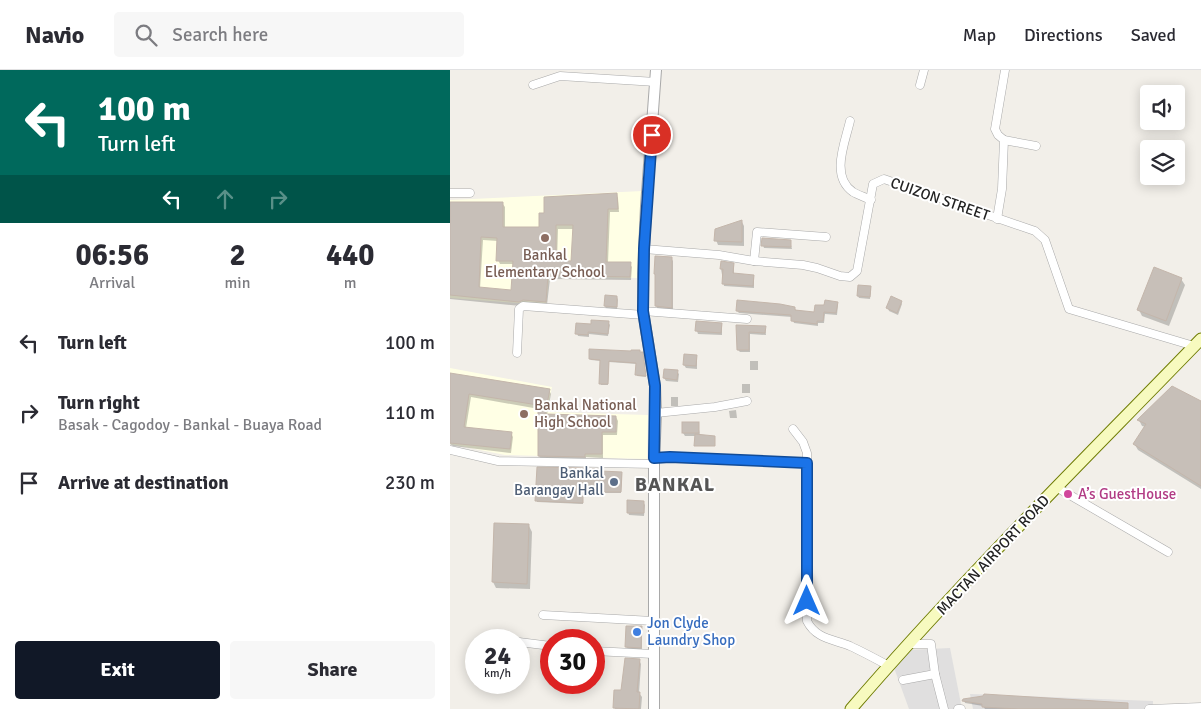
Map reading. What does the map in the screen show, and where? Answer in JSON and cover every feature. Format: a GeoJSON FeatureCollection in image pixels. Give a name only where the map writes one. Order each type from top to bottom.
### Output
{"type":"FeatureCollection","features":[{"type":"Feature","properties":{"kind":"main road","name":"MACTAN AIRPORT ROAD"},"geometry":{"type":"LineString","coordinates":[[851,709],[888,666],[1056,488],[1198,342]]}},
{"type":"Feature","properties":{"kind":"street"},"geometry":{"type":"LineString","coordinates":[[654,709],[654,461],[656,413],[655,386],[644,313],[644,249],[656,70]]}},
{"type":"Feature","properties":{"kind":"street"},"geometry":{"type":"LineString","coordinates":[[920,85],[924,70]]}},
{"type":"Feature","properties":{"kind":"street"},"geometry":{"type":"LineString","coordinates":[[1005,70],[994,129],[1004,140],[1036,146]]}},
{"type":"Feature","properties":{"kind":"street"},"geometry":{"type":"LineString","coordinates":[[533,84],[560,76],[656,82]]}},
{"type":"Feature","properties":{"kind":"street"},"geometry":{"type":"LineString","coordinates":[[850,121],[840,160],[842,178],[846,186],[853,192],[871,200]]}},
{"type":"Feature","properties":{"kind":"street"},"geometry":{"type":"LineString","coordinates":[[998,219],[1002,189],[1004,140]]}},
{"type":"Feature","properties":{"kind":"street","name":"CUIZON STREET"},"geometry":{"type":"LineString","coordinates":[[644,249],[804,265],[840,276],[850,277],[857,270],[873,184],[884,179],[1035,231],[1045,240],[1069,309],[1198,342]]}},
{"type":"Feature","properties":{"kind":"street"},"geometry":{"type":"LineString","coordinates":[[450,193],[470,193]]}},
{"type":"Feature","properties":{"kind":"street"},"geometry":{"type":"LineString","coordinates":[[754,261],[757,232],[826,236]]}},
{"type":"Feature","properties":{"kind":"street"},"geometry":{"type":"LineString","coordinates":[[517,353],[519,309],[524,306],[747,319]]}},
{"type":"Feature","properties":{"kind":"street"},"geometry":{"type":"LineString","coordinates":[[656,413],[715,407],[747,401]]}},
{"type":"Feature","properties":{"kind":"street"},"geometry":{"type":"LineString","coordinates":[[793,429],[803,442],[807,463],[807,621],[812,630],[825,639],[848,645],[888,666]]}},
{"type":"Feature","properties":{"kind":"street"},"geometry":{"type":"LineString","coordinates":[[450,450],[498,461],[654,461],[670,457],[807,463]]}},
{"type":"Feature","properties":{"kind":"street"},"geometry":{"type":"LineString","coordinates":[[1056,488],[1168,552]]}},
{"type":"Feature","properties":{"kind":"street"},"geometry":{"type":"LineString","coordinates":[[543,614],[653,620]]}},
{"type":"Feature","properties":{"kind":"street"},"geometry":{"type":"LineString","coordinates":[[909,644],[931,644],[935,674],[944,709]]}},
{"type":"Feature","properties":{"kind":"street"},"geometry":{"type":"LineString","coordinates":[[605,652],[653,654]]}},
{"type":"Feature","properties":{"kind":"street"},"geometry":{"type":"LineString","coordinates":[[903,680],[935,674]]}},
{"type":"Feature","properties":{"kind":"street"},"geometry":{"type":"LineString","coordinates":[[1149,709],[1201,707]]}},
{"type":"Feature","properties":{"kind":"shaded area","name":"Bankal Elementary School"},"geometry":{"type":"Polygon","coordinates":[[[643,191],[638,278],[549,276],[546,305],[450,298],[450,200],[643,191]]]}},
{"type":"Feature","properties":{"kind":"shaded area","name":"Bankal National High School"},"geometry":{"type":"Polygon","coordinates":[[[450,368],[552,387],[547,412],[648,415],[647,459],[505,455],[450,444],[450,368]]]}},
{"type":"Feature","properties":{"kind":"shaded area"},"geometry":{"type":"Polygon","coordinates":[[[950,648],[962,709],[909,709],[893,665],[908,650],[950,648]]]}},
{"type":"Feature","properties":{"kind":"shaded area"},"geometry":{"type":"Polygon","coordinates":[[[970,694],[1153,701],[1153,709],[973,709],[970,694]]]}},
{"type":"Feature","properties":{"kind":"building","name":"Bankal Elementary School"},"geometry":{"type":"Polygon","coordinates":[[[617,193],[618,209],[608,209],[606,262],[631,262],[630,277],[548,275],[546,302],[523,300],[519,302],[450,295],[450,202],[503,202],[503,227],[539,227],[539,213],[544,213],[544,197],[617,193]],[[556,225],[556,260],[571,261],[573,225],[556,225]],[[481,237],[479,287],[511,290],[513,261],[496,261],[497,238],[481,237]]]}},
{"type":"Feature","properties":{"kind":"building"},"geometry":{"type":"Polygon","coordinates":[[[742,220],[742,242],[714,241],[715,229],[742,220]]]}},
{"type":"Feature","properties":{"kind":"building"},"geometry":{"type":"Polygon","coordinates":[[[762,238],[791,240],[791,247],[761,246],[762,238]]]}},
{"type":"Feature","properties":{"kind":"building"},"geometry":{"type":"Polygon","coordinates":[[[655,256],[672,257],[672,308],[655,306],[655,256]]]}},
{"type":"Feature","properties":{"kind":"building"},"geometry":{"type":"Polygon","coordinates":[[[721,261],[734,263],[733,273],[754,275],[753,286],[722,284],[723,269],[720,269],[721,261]]]}},
{"type":"Feature","properties":{"kind":"building"},"geometry":{"type":"Polygon","coordinates":[[[1154,267],[1182,278],[1166,321],[1137,310],[1154,267]]]}},
{"type":"Feature","properties":{"kind":"building"},"geometry":{"type":"Polygon","coordinates":[[[858,285],[871,286],[870,297],[857,296],[858,285]]]}},
{"type":"Feature","properties":{"kind":"building"},"geometry":{"type":"Polygon","coordinates":[[[605,295],[617,296],[617,307],[604,306],[605,295]]]}},
{"type":"Feature","properties":{"kind":"building"},"geometry":{"type":"Polygon","coordinates":[[[891,296],[902,301],[897,313],[886,308],[891,296]]]}},
{"type":"Feature","properties":{"kind":"building"},"geometry":{"type":"Polygon","coordinates":[[[737,300],[780,304],[795,307],[795,310],[814,312],[815,305],[824,305],[825,300],[838,302],[836,313],[824,312],[823,321],[817,321],[817,324],[791,321],[791,315],[736,311],[737,300]]]}},
{"type":"Feature","properties":{"kind":"building"},"geometry":{"type":"Polygon","coordinates":[[[591,320],[609,321],[608,334],[588,332],[588,335],[575,334],[576,323],[591,324],[591,320]]]}},
{"type":"Feature","properties":{"kind":"building"},"geometry":{"type":"Polygon","coordinates":[[[696,321],[722,323],[721,333],[695,331],[696,321]]]}},
{"type":"Feature","properties":{"kind":"building"},"geometry":{"type":"Polygon","coordinates":[[[736,325],[766,326],[765,333],[749,332],[749,350],[737,350],[736,325]]]}},
{"type":"Feature","properties":{"kind":"building"},"geometry":{"type":"Polygon","coordinates":[[[589,349],[640,350],[640,352],[643,352],[646,376],[635,375],[636,363],[609,361],[608,384],[599,384],[600,360],[589,359],[589,349]]]}},
{"type":"Feature","properties":{"kind":"building"},"geometry":{"type":"Polygon","coordinates":[[[684,354],[697,355],[696,366],[683,365],[684,354]]]}},
{"type":"Feature","properties":{"kind":"building"},"geometry":{"type":"Polygon","coordinates":[[[664,369],[678,370],[677,380],[663,378],[664,369]]]}},
{"type":"Feature","properties":{"kind":"building"},"geometry":{"type":"Polygon","coordinates":[[[450,373],[550,389],[545,414],[616,416],[616,432],[602,432],[602,454],[585,454],[585,457],[538,456],[538,405],[469,394],[464,427],[512,432],[510,449],[450,443],[450,373]]]}},
{"type":"Feature","properties":{"kind":"building"},"geometry":{"type":"Polygon","coordinates":[[[1172,386],[1201,401],[1201,486],[1133,444],[1146,424],[1137,420],[1172,386]]]}},
{"type":"Feature","properties":{"kind":"building"},"geometry":{"type":"Polygon","coordinates":[[[682,422],[699,422],[699,433],[682,433],[682,422]]]}},
{"type":"Feature","properties":{"kind":"building"},"geometry":{"type":"Polygon","coordinates":[[[695,434],[715,436],[715,446],[694,446],[695,434]]]}},
{"type":"Feature","properties":{"kind":"building"},"geometry":{"type":"Polygon","coordinates":[[[537,467],[601,469],[601,471],[622,472],[621,492],[602,492],[602,495],[583,494],[583,503],[535,501],[537,467]]]}},
{"type":"Feature","properties":{"kind":"building"},"geometry":{"type":"Polygon","coordinates":[[[627,500],[644,501],[644,513],[627,513],[627,500]]]}},
{"type":"Feature","properties":{"kind":"building"},"geometry":{"type":"Polygon","coordinates":[[[494,523],[529,524],[527,584],[492,582],[494,523]]]}},
{"type":"Feature","properties":{"kind":"building"},"geometry":{"type":"Polygon","coordinates":[[[626,626],[642,626],[641,648],[625,647],[626,626]]]}},
{"type":"Feature","properties":{"kind":"building"},"geometry":{"type":"Polygon","coordinates":[[[625,658],[640,659],[637,692],[640,692],[639,709],[613,708],[614,690],[621,690],[625,658]]]}},
{"type":"Feature","properties":{"kind":"building"},"geometry":{"type":"Polygon","coordinates":[[[984,694],[1128,703],[1128,709],[1018,709],[982,707],[982,704],[962,701],[963,699],[983,696],[984,694]]]}},
{"type":"Feature","properties":{"kind":"place","name":"Bankal Elementary School"},"geometry":{"type":"Point","coordinates":[545,238]}},
{"type":"Feature","properties":{"kind":"place","name":"Bankal National High School"},"geometry":{"type":"Point","coordinates":[524,414]}},
{"type":"Feature","properties":{"kind":"place","name":"Bankal Barangay Hall"},"geometry":{"type":"Point","coordinates":[614,482]}},
{"type":"Feature","properties":{"kind":"place","name":"A’s GuestHouse"},"geometry":{"type":"Point","coordinates":[1068,494]}},
{"type":"Feature","properties":{"kind":"place","name":"Jon Clyde Laundry Shop"},"geometry":{"type":"Point","coordinates":[637,632]}},
{"type":"Feature","properties":{"kind":"district","name":"BANKAL"},"geometry":{"type":"Point","coordinates":[675,484]}},
{"type":"Feature","properties":{"kind":"route"},"geometry":{"type":"LineString","coordinates":[[652,135],[646,206],[643,311],[655,386],[654,458],[670,457],[807,463],[807,601]]}}]}
